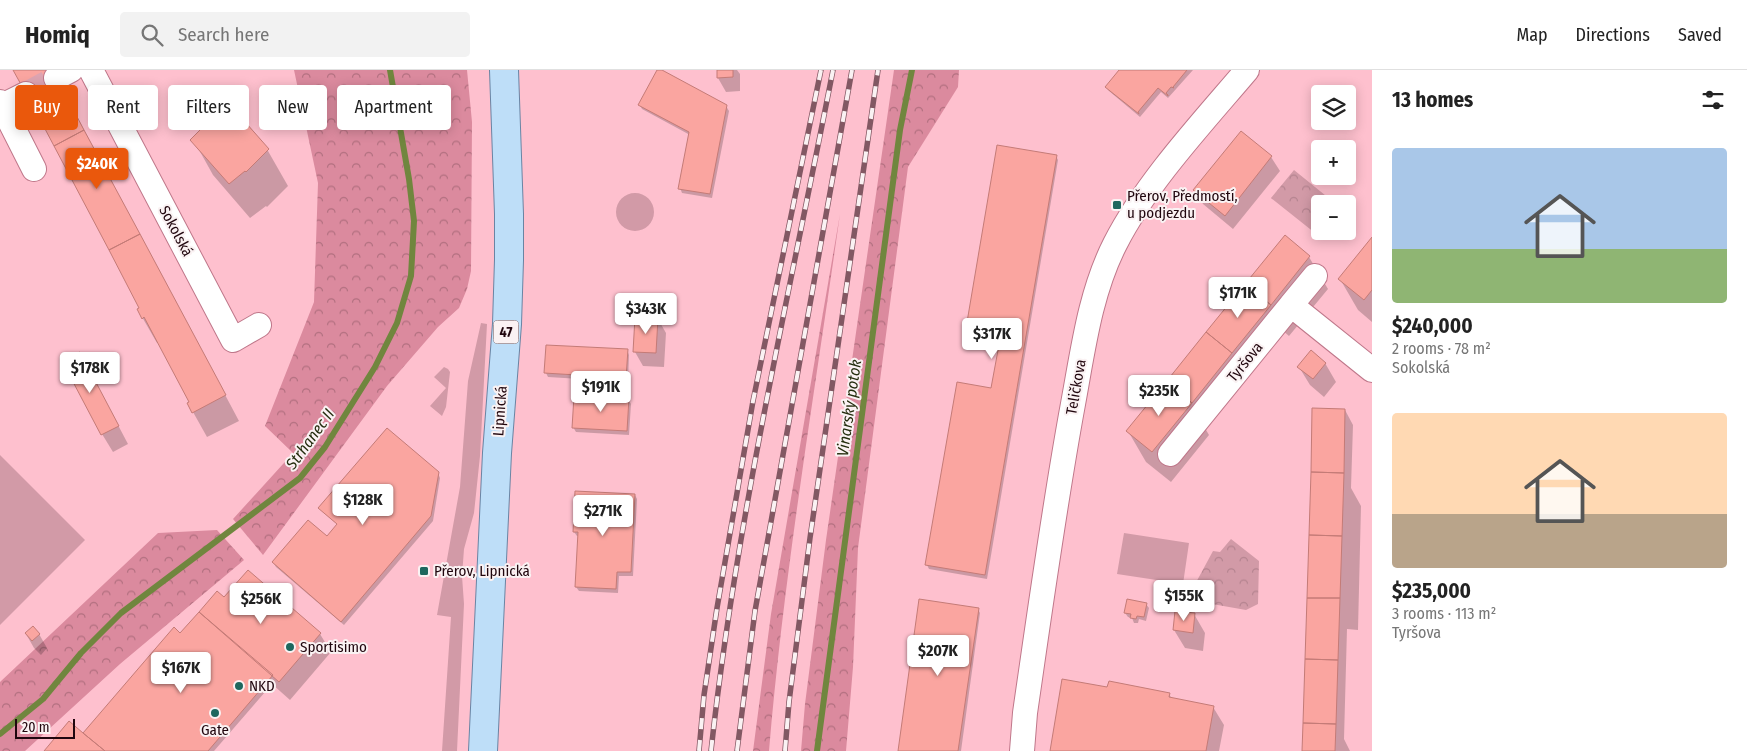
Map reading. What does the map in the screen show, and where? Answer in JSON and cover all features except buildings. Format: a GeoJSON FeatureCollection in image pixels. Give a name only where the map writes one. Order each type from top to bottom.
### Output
{"type":"FeatureCollection","features":[{"type":"Feature","properties":{"kind":"main road","name":"Lipnická"},"geometry":{"type":"LineString","coordinates":[[483,751],[496,462],[507,324],[509,260],[510,214],[504,70]]}},
{"type":"Feature","properties":{"kind":"street","name":"Sokolská"},"geometry":{"type":"LineString","coordinates":[[91,70],[233,340],[259,325]]}},
{"type":"Feature","properties":{"kind":"street","name":"Teličkova"},"geometry":{"type":"LineString","coordinates":[[1022,751],[1025,713],[1064,450],[1080,362],[1099,282],[1115,245],[1135,209],[1166,167],[1247,70]]}},
{"type":"Feature","properties":{"kind":"street"},"geometry":{"type":"LineString","coordinates":[[15,98],[1,104],[34,169]]}},
{"type":"Feature","properties":{"kind":"street","name":"Tyršova"},"geometry":{"type":"LineString","coordinates":[[1170,454],[1315,276]]}},
{"type":"Feature","properties":{"kind":"street"},"geometry":{"type":"LineString","coordinates":[[1292,305],[1372,370]]}},
{"type":"Feature","properties":{"kind":"green space"},"geometry":{"type":"Polygon","coordinates":[[[294,70],[467,70],[472,122],[471,271],[467,289],[459,308],[438,327],[387,386],[263,555],[233,519],[293,453],[265,426],[314,302],[318,183],[307,130],[327,130],[327,85],[297,85],[294,70]]]}},
{"type":"Feature","properties":{"kind":"green space"},"geometry":{"type":"Polygon","coordinates":[[[894,70],[959,70],[958,87],[908,167],[858,548],[853,667],[846,751],[801,751],[805,704],[826,540],[894,70]]]}},
{"type":"Feature","properties":{"kind":"green space"},"geometry":{"type":"Polygon","coordinates":[[[1294,170],[1325,195],[1311,195],[1311,230],[1271,198],[1294,170]]]}},
{"type":"Feature","properties":{"kind":"green space"},"geometry":{"type":"Polygon","coordinates":[[[635,193],[642,194],[648,199],[653,205],[653,219],[648,225],[642,230],[635,231],[628,230],[622,225],[617,219],[616,212],[617,205],[622,199],[628,194],[635,193]]]}},
{"type":"Feature","properties":{"kind":"green space"},"geometry":{"type":"Polygon","coordinates":[[[840,214],[791,549],[769,751],[753,751],[771,614],[840,214]]]}},
{"type":"Feature","properties":{"kind":"green space"},"geometry":{"type":"Polygon","coordinates":[[[481,323],[487,324],[480,456],[474,513],[464,549],[462,576],[464,604],[457,751],[442,751],[451,617],[437,615],[460,487],[468,381],[481,323]]]}},
{"type":"Feature","properties":{"kind":"green space"},"geometry":{"type":"Polygon","coordinates":[[[444,367],[450,372],[446,407],[442,416],[430,406],[446,388],[434,377],[444,367]]]}},
{"type":"Feature","properties":{"kind":"green space"},"geometry":{"type":"Polygon","coordinates":[[[0,455],[85,540],[0,625],[0,455]]]}},
{"type":"Feature","properties":{"kind":"green space"},"geometry":{"type":"Polygon","coordinates":[[[217,530],[244,560],[120,664],[25,751],[0,751],[0,682],[158,533],[217,530]]]}},
{"type":"Feature","properties":{"kind":"green space"},"geometry":{"type":"Polygon","coordinates":[[[1124,533],[1189,543],[1183,584],[1117,574],[1124,533]]]}},
{"type":"Feature","properties":{"kind":"green space"},"geometry":{"type":"Polygon","coordinates":[[[1231,539],[1259,561],[1258,604],[1246,610],[1195,601],[1193,588],[1213,551],[1220,552],[1231,539]]]}},
{"type":"Feature","properties":{"kind":"waterway","name":"Strhanec II"},"geometry":{"type":"LineString","coordinates":[[0,734],[43,699],[81,653],[121,613],[300,478],[325,447],[375,367],[397,323],[411,276],[414,221],[409,179],[390,70]]}},
{"type":"Feature","properties":{"kind":"waterway","name":"Vinarský potok"},"geometry":{"type":"LineString","coordinates":[[817,751],[900,130],[912,70]]}},
{"type":"Feature","properties":{"kind":"tunnel"},"geometry":{"type":"LineString","coordinates":[[43,85],[56,78]]}},
{"type":"Feature","properties":{"kind":"railway"},"geometry":{"type":"LineString","coordinates":[[699,751],[704,695],[717,608],[753,401],[821,70]]}},
{"type":"Feature","properties":{"kind":"railway"},"geometry":{"type":"LineString","coordinates":[[711,751],[734,579],[749,494],[833,70]]}},
{"type":"Feature","properties":{"kind":"railway"},"geometry":{"type":"LineString","coordinates":[[737,751],[755,611],[852,70]]}},
{"type":"Feature","properties":{"kind":"railway"},"geometry":{"type":"LineString","coordinates":[[785,751],[789,702],[810,538],[878,70]]}},
{"type":"Feature","properties":{"kind":"place","name":"Přerov, Předmostí, u podjezdu"},"geometry":{"type":"Point","coordinates":[1117,205]}},
{"type":"Feature","properties":{"kind":"place","name":"Přerov, Lipnická"},"geometry":{"type":"Point","coordinates":[424,571]}},
{"type":"Feature","properties":{"kind":"place","name":"Sportisimo"},"geometry":{"type":"Point","coordinates":[290,647]}},
{"type":"Feature","properties":{"kind":"place","name":"NKD"},"geometry":{"type":"Point","coordinates":[239,686]}},
{"type":"Feature","properties":{"kind":"place","name":"Gate"},"geometry":{"type":"Point","coordinates":[215,713]}}]}
